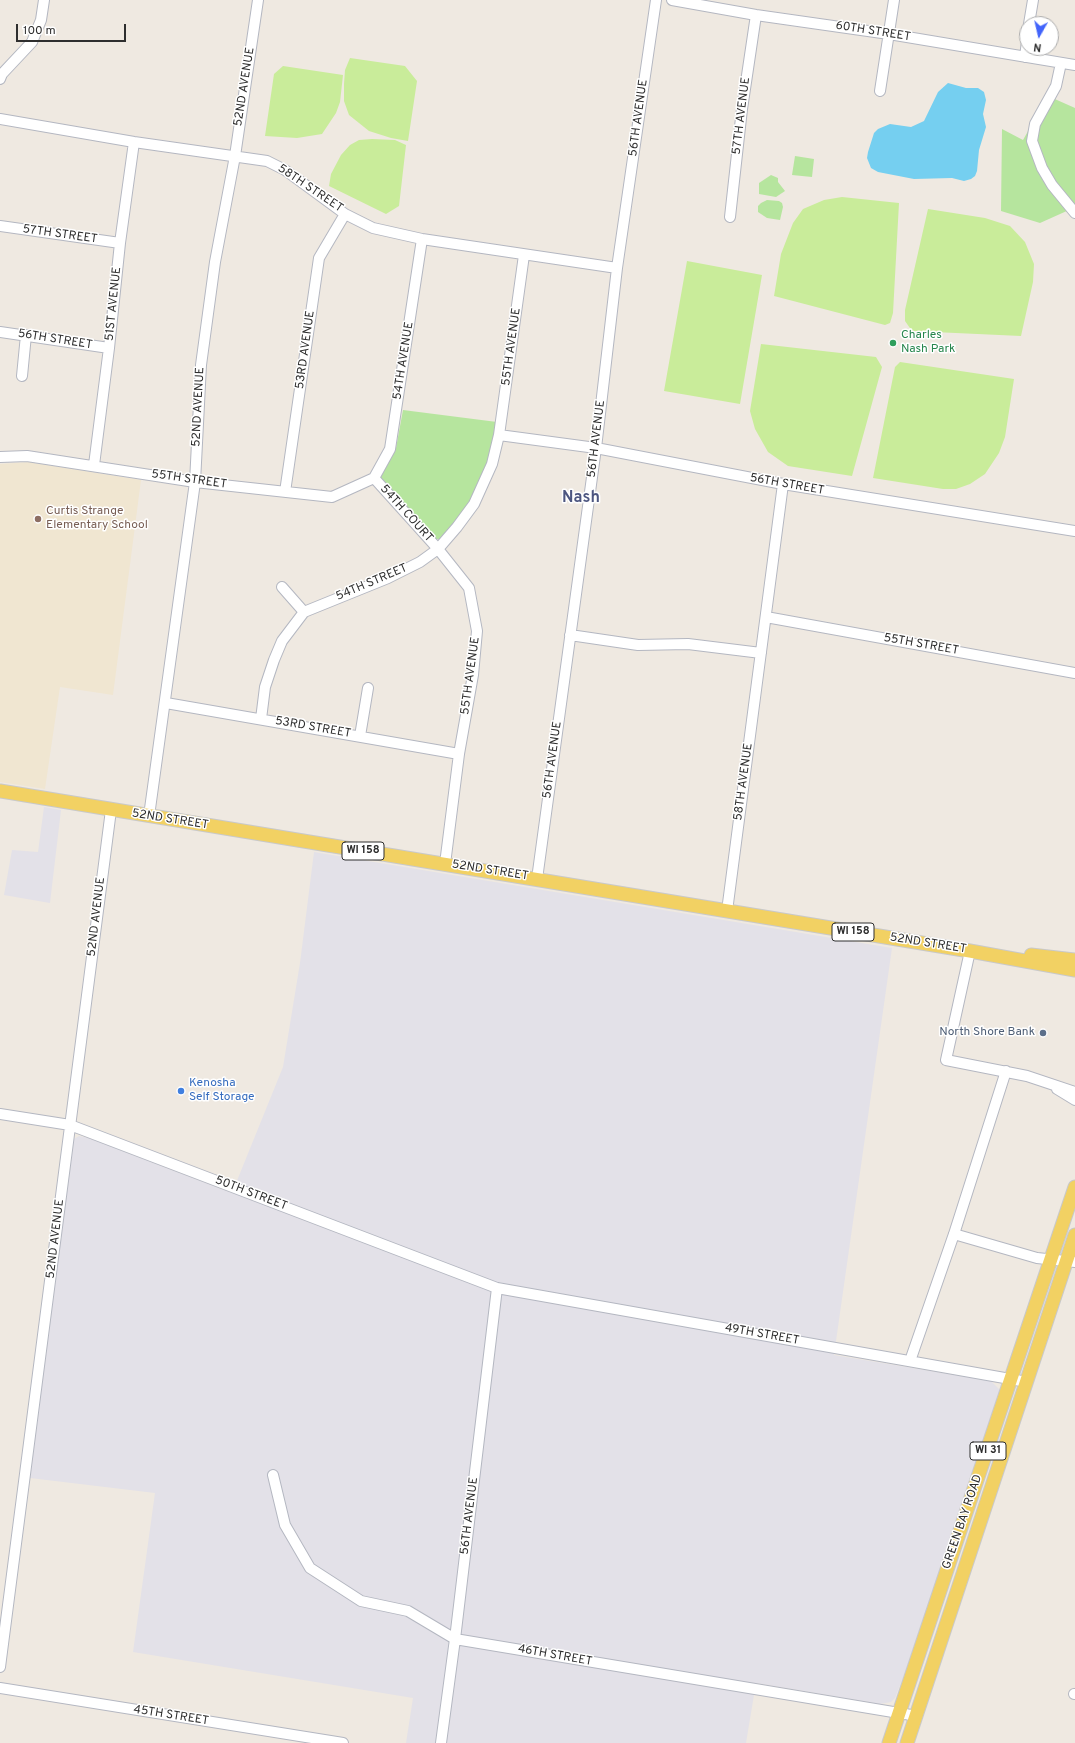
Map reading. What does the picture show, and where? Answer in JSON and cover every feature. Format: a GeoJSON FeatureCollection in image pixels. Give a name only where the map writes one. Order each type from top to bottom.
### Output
{"type":"FeatureCollection","features":[{"type":"Feature","properties":{"kind":"main road","name":"52ND STREET"},"geometry":{"type":"LineString","coordinates":[[0,791],[537,879],[1075,970]]}},
{"type":"Feature","properties":{"kind":"main road","name":"52ND STREET"},"geometry":{"type":"LineString","coordinates":[[975,952],[1049,956],[1075,960]]}},
{"type":"Feature","properties":{"kind":"main road"},"geometry":{"type":"LineString","coordinates":[[1042,964],[1075,975]]}},
{"type":"Feature","properties":{"kind":"main road","name":"GREEN BAY ROAD"},"geometry":{"type":"LineString","coordinates":[[889,1743],[1075,1187]]}},
{"type":"Feature","properties":{"kind":"main road","name":"GREEN BAY ROAD"},"geometry":{"type":"LineString","coordinates":[[908,1743],[1027,1382],[1071,1261],[1075,1234]]}},
{"type":"Feature","properties":{"kind":"street"},"geometry":{"type":"LineString","coordinates":[[0,79],[2,74],[32,42],[41,20],[44,0]]}},
{"type":"Feature","properties":{"kind":"street","name":"52ND AVENUE"},"geometry":{"type":"LineString","coordinates":[[149,816],[166,703],[195,482],[201,365],[215,262],[235,156],[258,0]]}},
{"type":"Feature","properties":{"kind":"street","name":"56TH AVENUE"},"geometry":{"type":"LineString","coordinates":[[537,879],[596,448],[617,268],[656,0]]}},
{"type":"Feature","properties":{"kind":"street","name":"60TH STREET"},"geometry":{"type":"LineString","coordinates":[[672,0],[756,15],[889,34],[1075,65]]}},
{"type":"Feature","properties":{"kind":"street"},"geometry":{"type":"LineString","coordinates":[[880,90],[894,0]]}},
{"type":"Feature","properties":{"kind":"street"},"geometry":{"type":"LineString","coordinates":[[1030,16],[1033,0]]}},
{"type":"Feature","properties":{"kind":"street","name":"57TH AVENUE"},"geometry":{"type":"LineString","coordinates":[[730,217],[742,109],[756,15]]}},
{"type":"Feature","properties":{"kind":"street"},"geometry":{"type":"LineString","coordinates":[[1061,63],[1056,86],[1034,124],[1032,141],[1037,156],[1048,179],[1075,213]]}},
{"type":"Feature","properties":{"kind":"street","name":"58TH STREET"},"geometry":{"type":"LineString","coordinates":[[0,119],[134,142],[267,161],[284,170],[345,214],[373,228],[422,239],[617,268]]}},
{"type":"Feature","properties":{"kind":"street","name":"51ST AVENUE"},"geometry":{"type":"LineString","coordinates":[[94,465],[109,348],[120,244],[134,142]]}},
{"type":"Feature","properties":{"kind":"street","name":"53RD AVENUE"},"geometry":{"type":"LineString","coordinates":[[285,492],[319,258],[345,214]]}},
{"type":"Feature","properties":{"kind":"street","name":"57TH STREET"},"geometry":{"type":"LineString","coordinates":[[0,226],[120,244]]}},
{"type":"Feature","properties":{"kind":"street","name":"54TH AVENUE"},"geometry":{"type":"LineString","coordinates":[[374,478],[390,449],[422,239]]}},
{"type":"Feature","properties":{"kind":"street","name":"55TH AVENUE"},"geometry":{"type":"LineString","coordinates":[[445,864],[459,754],[473,675],[477,631],[469,588],[438,549],[474,504],[492,464],[499,435],[524,255]]}},
{"type":"Feature","properties":{"kind":"street","name":"56TH STREET"},"geometry":{"type":"LineString","coordinates":[[0,332],[109,348]]}},
{"type":"Feature","properties":{"kind":"street"},"geometry":{"type":"LineString","coordinates":[[22,376],[26,335]]}},
{"type":"Feature","properties":{"kind":"street","name":"56TH STREET"},"geometry":{"type":"LineString","coordinates":[[499,435],[596,448],[783,484],[1075,532]]}},
{"type":"Feature","properties":{"kind":"street","name":"55TH STREET"},"geometry":{"type":"LineString","coordinates":[[0,457],[27,456],[94,465],[195,482],[332,497],[374,478]]}},
{"type":"Feature","properties":{"kind":"street","name":"54TH COURT"},"geometry":{"type":"LineString","coordinates":[[374,478],[438,549]]}},
{"type":"Feature","properties":{"kind":"street","name":"58TH AVENUE"},"geometry":{"type":"LineString","coordinates":[[727,911],[783,484]]}},
{"type":"Feature","properties":{"kind":"street","name":"54TH STREET"},"geometry":{"type":"LineString","coordinates":[[304,612],[388,578],[420,562],[438,549]]}},
{"type":"Feature","properties":{"kind":"street"},"geometry":{"type":"LineString","coordinates":[[261,719],[265,687],[282,640],[304,612],[282,587]]}},
{"type":"Feature","properties":{"kind":"street","name":"55TH STREET"},"geometry":{"type":"LineString","coordinates":[[766,617],[1075,673]]}},
{"type":"Feature","properties":{"kind":"street"},"geometry":{"type":"LineString","coordinates":[[570,635],[638,645],[688,644],[761,653]]}},
{"type":"Feature","properties":{"kind":"street"},"geometry":{"type":"LineString","coordinates":[[360,736],[368,688]]}},
{"type":"Feature","properties":{"kind":"street","name":"53RD STREET"},"geometry":{"type":"LineString","coordinates":[[166,703],[459,754]]}},
{"type":"Feature","properties":{"kind":"street","name":"52ND AVENUE"},"geometry":{"type":"LineString","coordinates":[[0,1667],[111,810]]}},
{"type":"Feature","properties":{"kind":"street"},"geometry":{"type":"LineString","coordinates":[[975,952],[946,1060],[1027,1076],[1075,1092]]}},
{"type":"Feature","properties":{"kind":"street"},"geometry":{"type":"LineString","coordinates":[[910,1361],[954,1234],[1006,1071]]}},
{"type":"Feature","properties":{"kind":"street"},"geometry":{"type":"LineString","coordinates":[[1051,1085],[1075,1100]]}},
{"type":"Feature","properties":{"kind":"street","name":"50TH STREET"},"geometry":{"type":"LineString","coordinates":[[0,1114],[70,1125],[498,1288]]}},
{"type":"Feature","properties":{"kind":"street"},"geometry":{"type":"LineString","coordinates":[[954,1234],[1037,1258],[1071,1261]]}},
{"type":"Feature","properties":{"kind":"street","name":"56TH AVENUE"},"geometry":{"type":"LineString","coordinates":[[441,1743],[498,1288]]}},
{"type":"Feature","properties":{"kind":"street","name":"49TH STREET"},"geometry":{"type":"LineString","coordinates":[[498,1288],[1027,1382]]}},
{"type":"Feature","properties":{"kind":"street","name":"46TH STREET"},"geometry":{"type":"LineString","coordinates":[[274,1475],[285,1525],[310,1568],[361,1601],[408,1611],[455,1639],[917,1716]]}},
{"type":"Feature","properties":{"kind":"street","name":"45TH STREET"},"geometry":{"type":"LineString","coordinates":[[0,1688],[317,1741],[343,1743]]}},
{"type":"Feature","properties":{"kind":"shaded area"},"geometry":{"type":"Polygon","coordinates":[[[29,462],[141,480],[113,695],[60,687],[45,789],[0,782],[0,464],[29,462]]]}},
{"type":"Feature","properties":{"kind":"shaded area"},"geometry":{"type":"Polygon","coordinates":[[[44,807],[61,810],[50,903],[4,895],[12,850],[38,852],[44,807]]]}},
{"type":"Feature","properties":{"kind":"shaded area"},"geometry":{"type":"Polygon","coordinates":[[[314,852],[892,948],[834,1355],[991,1381],[1000,1390],[1000,1395],[904,1675],[895,1698],[891,1702],[880,1704],[756,1683],[746,1743],[406,1743],[413,1698],[133,1652],[155,1493],[30,1478],[74,1139],[79,1136],[89,1138],[232,1193],[283,1067],[300,963],[314,852]]]}},
{"type":"Feature","properties":{"kind":"green space"},"geometry":{"type":"Polygon","coordinates":[[[350,58],[405,66],[417,81],[408,141],[391,138],[369,131],[349,115],[344,101],[344,84],[345,70],[350,58]]]}},
{"type":"Feature","properties":{"kind":"green space"},"geometry":{"type":"Polygon","coordinates":[[[283,66],[343,75],[340,102],[336,113],[322,134],[297,138],[265,136],[274,74],[283,66]]]}},
{"type":"Feature","properties":{"kind":"green space"},"geometry":{"type":"Polygon","coordinates":[[[1048,96],[1075,108],[1075,215],[1069,210],[1040,223],[1001,211],[1002,129],[1023,140],[1048,96]]]}},
{"type":"Feature","properties":{"kind":"green space"},"geometry":{"type":"Polygon","coordinates":[[[359,140],[395,140],[406,145],[399,206],[386,214],[329,186],[331,174],[341,155],[350,145],[359,140]]]}},
{"type":"Feature","properties":{"kind":"green space"},"geometry":{"type":"Polygon","coordinates":[[[795,156],[814,159],[812,177],[792,175],[795,156]]]}},
{"type":"Feature","properties":{"kind":"green space"},"geometry":{"type":"Polygon","coordinates":[[[771,175],[778,178],[778,182],[785,191],[776,197],[759,194],[759,183],[771,175]]]}},
{"type":"Feature","properties":{"kind":"green space"},"geometry":{"type":"Polygon","coordinates":[[[842,197],[899,203],[893,313],[890,323],[885,325],[774,296],[781,254],[793,223],[803,209],[824,200],[842,197]]]}},
{"type":"Feature","properties":{"kind":"green space"},"geometry":{"type":"Polygon","coordinates":[[[767,200],[779,201],[782,203],[783,207],[780,220],[767,218],[758,212],[758,206],[767,200]]]}},
{"type":"Feature","properties":{"kind":"green space"},"geometry":{"type":"Polygon","coordinates":[[[928,209],[985,218],[1010,226],[1025,242],[1034,264],[1033,282],[1021,336],[912,331],[905,321],[905,310],[928,209]]]}},
{"type":"Feature","properties":{"kind":"green space"},"geometry":{"type":"Polygon","coordinates":[[[687,261],[762,275],[740,404],[664,391],[687,261]]]}},
{"type":"Feature","properties":{"kind":"green space"},"geometry":{"type":"Polygon","coordinates":[[[761,344],[876,357],[882,367],[852,476],[788,466],[768,452],[755,429],[750,411],[761,344]]]}},
{"type":"Feature","properties":{"kind":"green space"},"geometry":{"type":"Polygon","coordinates":[[[900,362],[1014,379],[1005,437],[999,453],[985,474],[970,484],[956,489],[943,489],[873,478],[895,367],[900,362]]]}},
{"type":"Feature","properties":{"kind":"green space"},"geometry":{"type":"Polygon","coordinates":[[[403,410],[497,422],[490,458],[470,501],[450,529],[440,539],[435,539],[380,476],[396,448],[403,410]]]}},
{"type":"Feature","properties":{"kind":"water"},"geometry":{"type":"Polygon","coordinates":[[[948,83],[966,88],[978,88],[984,92],[986,100],[983,114],[986,127],[979,150],[977,171],[975,176],[964,181],[952,178],[914,179],[878,172],[871,168],[867,158],[874,133],[878,129],[890,124],[911,127],[924,121],[938,92],[948,83]]]}},
{"type":"Feature","properties":{"kind":"place","name":"Charles Nash Park"},"geometry":{"type":"Point","coordinates":[893,343]}},
{"type":"Feature","properties":{"kind":"place","name":"Curtis Strange Elementary School"},"geometry":{"type":"Point","coordinates":[38,519]}},
{"type":"Feature","properties":{"kind":"place","name":"North Shore Bank"},"geometry":{"type":"Point","coordinates":[1043,1033]}},
{"type":"Feature","properties":{"kind":"place","name":"Kenosha Self Storage"},"geometry":{"type":"Point","coordinates":[181,1091]}},
{"type":"Feature","properties":{"kind":"district","name":"Nash"},"geometry":{"type":"Point","coordinates":[581,499]}}]}
